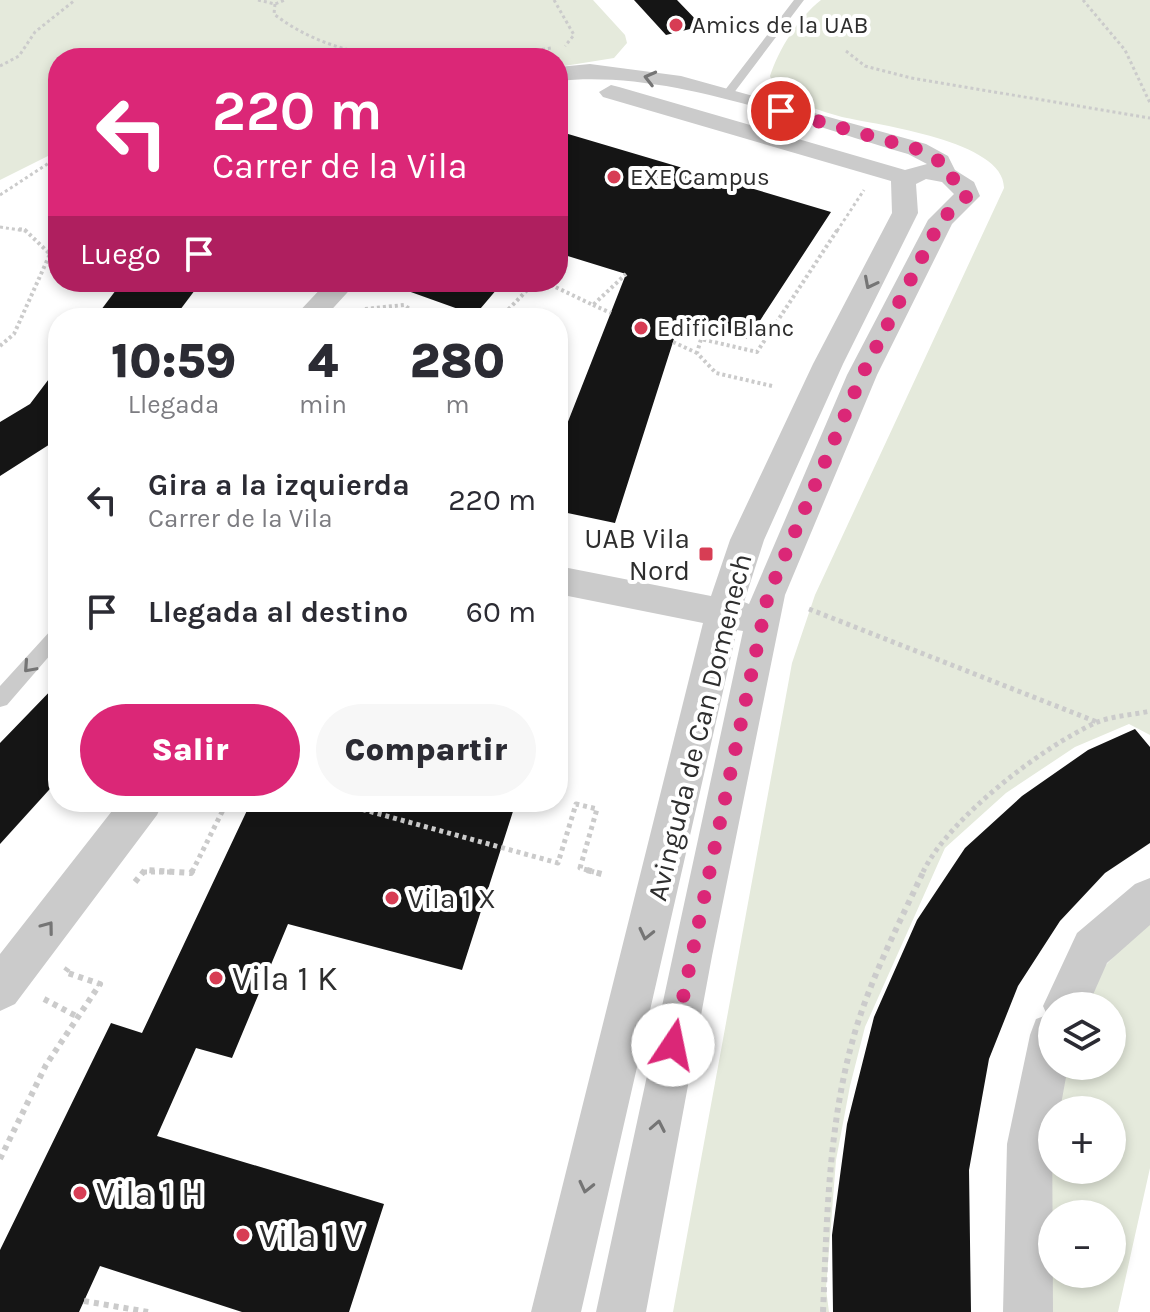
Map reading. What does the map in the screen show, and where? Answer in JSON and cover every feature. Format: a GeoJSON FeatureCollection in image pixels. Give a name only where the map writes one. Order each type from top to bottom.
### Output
{"type":"FeatureCollection","features":[{"type":"Feature","properties":{"kind":"street"},"geometry":{"type":"LineString","coordinates":[[568,73],[620,71],[726,96],[917,149],[939,161],[944,174],[923,172],[906,178],[611,92],[568,96]]}},
{"type":"Feature","properties":{"kind":"street"},"geometry":{"type":"LineString","coordinates":[[589,95],[601,105],[878,184],[896,194],[905,213]]}},
{"type":"Feature","properties":{"kind":"street","name":"Avinguda de Can Domenech"},"geometry":{"type":"LineString","coordinates":[[556,1312],[742,617],[778,572],[862,375],[941,220],[967,196],[962,183],[944,174]]}},
{"type":"Feature","properties":{"kind":"street","name":"Avinguda de Can Domenech"},"geometry":{"type":"LineString","coordinates":[[621,1312],[742,617],[747,540],[797,431],[905,213],[907,201],[901,189],[906,178]]}},
{"type":"Feature","properties":{"kind":"street"},"geometry":{"type":"LineString","coordinates":[[317,308],[333,292]]}},
{"type":"Feature","properties":{"kind":"street"},"geometry":{"type":"LineString","coordinates":[[568,582],[742,617]]}},
{"type":"Feature","properties":{"kind":"street"},"geometry":{"type":"LineString","coordinates":[[16,991],[136,812]]}},
{"type":"Feature","properties":{"kind":"street"},"geometry":{"type":"LineString","coordinates":[[1072,992],[1092,948],[1150,898]]}},
{"type":"Feature","properties":{"kind":"street"},"geometry":{"type":"LineString","coordinates":[[1028,1312],[1030,1144],[1043,1080]]}},
{"type":"Feature","properties":{"kind":"lane"},"geometry":{"type":"LineString","coordinates":[[726,96],[799,0]]}},
{"type":"Feature","properties":{"kind":"lane"},"geometry":{"type":"LineString","coordinates":[[0,699],[48,645]]}},
{"type":"Feature","properties":{"kind":"path"},"geometry":{"type":"LineString","coordinates":[[0,66],[19,56],[35,32],[75,0]]}},
{"type":"Feature","properties":{"kind":"path"},"geometry":{"type":"LineString","coordinates":[[258,0],[275,4],[285,0]]}},
{"type":"Feature","properties":{"kind":"path"},"geometry":{"type":"LineString","coordinates":[[553,48],[567,45],[574,35],[554,0]]}},
{"type":"Feature","properties":{"kind":"path"},"geometry":{"type":"LineString","coordinates":[[1083,0],[1125,50],[1150,103]]}},
{"type":"Feature","properties":{"kind":"path"},"geometry":{"type":"LineString","coordinates":[[275,4],[274,14],[299,34],[343,48]]}},
{"type":"Feature","properties":{"kind":"path"},"geometry":{"type":"LineString","coordinates":[[846,51],[865,66],[911,78],[1150,118]]}},
{"type":"Feature","properties":{"kind":"path"},"geometry":{"type":"LineString","coordinates":[[0,195],[48,164]]}},
{"type":"Feature","properties":{"kind":"path"},"geometry":{"type":"LineString","coordinates":[[697,353],[701,339],[757,352],[858,199]]}},
{"type":"Feature","properties":{"kind":"path"},"geometry":{"type":"LineString","coordinates":[[0,227],[25,230],[48,252]]}},
{"type":"Feature","properties":{"kind":"path"},"geometry":{"type":"LineString","coordinates":[[0,346],[14,334],[48,258]]}},
{"type":"Feature","properties":{"kind":"path"},"geometry":{"type":"LineString","coordinates":[[593,305],[615,281],[626,274]]}},
{"type":"Feature","properties":{"kind":"path"},"geometry":{"type":"LineString","coordinates":[[510,308],[525,292]]}},
{"type":"Feature","properties":{"kind":"path"},"geometry":{"type":"LineString","coordinates":[[566,292],[611,313]]}},
{"type":"Feature","properties":{"kind":"path"},"geometry":{"type":"LineString","coordinates":[[375,308],[404,305],[408,308]]}},
{"type":"Feature","properties":{"kind":"path"},"geometry":{"type":"LineString","coordinates":[[673,342],[697,353],[716,373],[772,386]]}},
{"type":"Feature","properties":{"kind":"path"},"geometry":{"type":"LineString","coordinates":[[809,609],[1097,722]]}},
{"type":"Feature","properties":{"kind":"path"},"geometry":{"type":"LineString","coordinates":[[823,1312],[829,1162],[853,1038],[892,938],[934,849],[1022,766],[1097,722],[1150,711]]}},
{"type":"Feature","properties":{"kind":"path"},"geometry":{"type":"LineString","coordinates":[[372,812],[558,863],[576,804],[597,809],[580,868],[605,875]]}},
{"type":"Feature","properties":{"kind":"path"},"geometry":{"type":"LineString","coordinates":[[127,892],[145,870],[191,873],[222,812]]}},
{"type":"Feature","properties":{"kind":"path"},"geometry":{"type":"LineString","coordinates":[[0,1159],[46,1065],[100,984],[65,972],[74,961]]}},
{"type":"Feature","properties":{"kind":"path"},"geometry":{"type":"LineString","coordinates":[[16,991],[78,1017]]}},
{"type":"Feature","properties":{"kind":"path"},"geometry":{"type":"LineString","coordinates":[[84,1301],[148,1312]]}},
{"type":"Feature","properties":{"kind":"shaded area"},"geometry":{"type":"Polygon","coordinates":[[[0,0],[593,0],[625,35],[627,43],[614,58],[568,65],[568,48],[48,48],[48,156],[0,180],[0,0]]]}},
{"type":"Feature","properties":{"kind":"shaded area"},"geometry":{"type":"Polygon","coordinates":[[[821,0],[1150,0],[1150,735],[1129,724],[1075,747],[1006,793],[945,848],[865,1027],[850,1086],[836,1160],[826,1289],[829,1312],[673,1312],[792,663],[815,595],[1004,188],[999,172],[984,158],[963,147],[909,131],[834,115],[777,94],[770,76],[779,55],[797,25],[821,0]]]}},
{"type":"Feature","properties":{"kind":"shaded area"},"geometry":{"type":"Polygon","coordinates":[[[1150,919],[1150,1168],[1126,1276],[1126,1200],[1046,1200],[1047,1184],[1126,1184],[1126,1096],[1050,1096],[1055,1080],[1126,1080],[1126,992],[1090,992],[1100,971],[1150,919]]]}},
{"type":"Feature","properties":{"kind":"shaded area"},"geometry":{"type":"Polygon","coordinates":[[[1043,1288],[1123,1288],[1118,1312],[1042,1312],[1043,1288]]]}},
{"type":"Feature","properties":{"kind":"building"},"geometry":{"type":"Polygon","coordinates":[[[634,0],[677,0],[702,26],[666,35],[634,0]]]}},
{"type":"Feature","properties":{"kind":"building","name":"Edifici Blanc"},"geometry":{"type":"Polygon","coordinates":[[[568,134],[831,212],[748,339],[681,317],[615,523],[568,513],[568,422],[626,274],[568,256],[568,134]]]}},
{"type":"Feature","properties":{"kind":"building"},"geometry":{"type":"Polygon","coordinates":[[[114,292],[194,292],[182,308],[102,308],[114,292]]]}},
{"type":"Feature","properties":{"kind":"building"},"geometry":{"type":"Polygon","coordinates":[[[411,292],[495,292],[481,308],[455,308],[411,292]]]}},
{"type":"Feature","properties":{"kind":"building"},"geometry":{"type":"Polygon","coordinates":[[[48,380],[48,445],[0,476],[0,422],[30,404],[48,380]]]}},
{"type":"Feature","properties":{"kind":"building"},"geometry":{"type":"Polygon","coordinates":[[[48,693],[48,791],[0,844],[0,743],[48,693]]]}},
{"type":"Feature","properties":{"kind":"building"},"geometry":{"type":"Polygon","coordinates":[[[1135,729],[1150,747],[1150,843],[1105,873],[1060,921],[1018,986],[989,1059],[969,1170],[971,1312],[833,1312],[832,1235],[847,1124],[874,1017],[917,920],[965,848],[1022,796],[1088,750],[1135,729]]]}},
{"type":"Feature","properties":{"kind":"building"},"geometry":{"type":"Polygon","coordinates":[[[246,812],[513,812],[462,970],[288,924],[232,1058],[196,1048],[157,1136],[384,1204],[349,1312],[242,1312],[100,1266],[79,1312],[0,1312],[0,1250],[111,1023],[142,1033],[246,812]]]}},
{"type":"Feature","properties":{"kind":"place","name":"Amics de la UAB"},"geometry":{"type":"Point","coordinates":[676,25]}},
{"type":"Feature","properties":{"kind":"place","name":"EXE Campus"},"geometry":{"type":"Point","coordinates":[614,177]}},
{"type":"Feature","properties":{"kind":"place","name":"Edifici Blanc"},"geometry":{"type":"Point","coordinates":[641,328]}},
{"type":"Feature","properties":{"kind":"place","name":"UAB Vila Nord"},"geometry":{"type":"Point","coordinates":[706,554]}},
{"type":"Feature","properties":{"kind":"place","name":"Vila 1 X"},"geometry":{"type":"Point","coordinates":[392,898]}},
{"type":"Feature","properties":{"kind":"place","name":"Vila 1 K"},"geometry":{"type":"Point","coordinates":[216,978]}},
{"type":"Feature","properties":{"kind":"place","name":"Vila 1 H"},"geometry":{"type":"Point","coordinates":[80,1193]}},
{"type":"Feature","properties":{"kind":"place","name":"Vila 1 V"},"geometry":{"type":"Point","coordinates":[243,1235]}},
{"type":"Feature","properties":{"kind":"route"},"geometry":{"type":"LineString","coordinates":[[673,1045],[768,595],[862,375],[941,220],[967,196],[962,183],[944,174],[939,161],[917,149],[781,111]]}}]}
